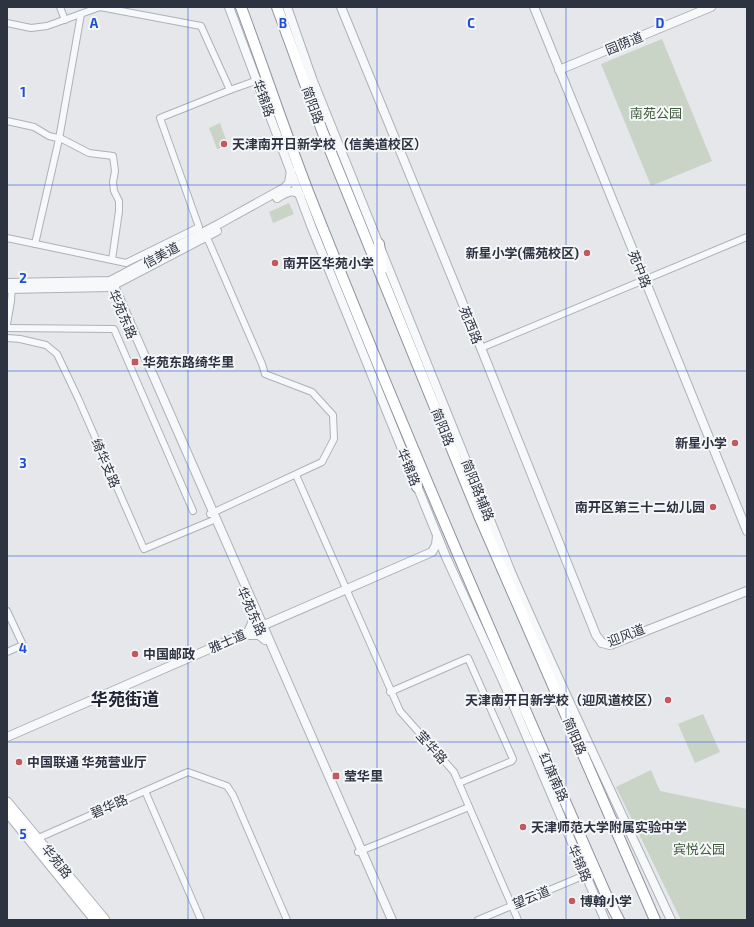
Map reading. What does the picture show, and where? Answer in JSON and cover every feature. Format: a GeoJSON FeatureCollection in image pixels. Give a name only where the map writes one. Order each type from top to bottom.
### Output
{"type":"FeatureCollection","features":[{"type":"Feature","properties":{"kind":"highway"},"geometry":{"type":"LineString","coordinates":[[241,7],[308,191],[412,446],[417,487]]}},
{"type":"Feature","properties":{"kind":"highway","name":"简阳路"},"geometry":{"type":"LineString","coordinates":[[277,7],[323,133],[480,518],[655,920]]}},
{"type":"Feature","properties":{"kind":"highway"},"geometry":{"type":"LineString","coordinates":[[379,244],[384,283]]}},
{"type":"Feature","properties":{"kind":"highway","name":"红旗南路"},"geometry":{"type":"LineString","coordinates":[[412,446],[500,654],[608,899],[619,920]]}},
{"type":"Feature","properties":{"kind":"main road","name":"华苑路"},"geometry":{"type":"LineString","coordinates":[[7,802],[95,920]]}},
{"type":"Feature","properties":{"kind":"main road","name":"华苑路"},"geometry":{"type":"LineString","coordinates":[[7,812],[35,840],[105,920]]}},
{"type":"Feature","properties":{"kind":"street"},"geometry":{"type":"LineString","coordinates":[[60,7],[65,20]]}},
{"type":"Feature","properties":{"kind":"street"},"geometry":{"type":"LineString","coordinates":[[7,23],[31,28],[47,26],[100,7],[201,26],[230,90]]}},
{"type":"Feature","properties":{"kind":"street","name":"华锦路"},"geometry":{"type":"LineString","coordinates":[[229,7],[258,80],[312,228],[417,487],[446,557],[503,681],[605,920]]}},
{"type":"Feature","properties":{"kind":"street","name":"简阳路辅路"},"geometry":{"type":"LineString","coordinates":[[287,7],[313,81],[511,572],[610,792],[671,920]]}},
{"type":"Feature","properties":{"kind":"street","name":"苑西路"},"geometry":{"type":"LineString","coordinates":[[341,7],[596,635],[602,642]]}},
{"type":"Feature","properties":{"kind":"street","name":"苑中路"},"geometry":{"type":"LineString","coordinates":[[534,7],[747,523]]}},
{"type":"Feature","properties":{"kind":"street","name":"苑中路"},"geometry":{"type":"LineString","coordinates":[[537,7],[560,69]]}},
{"type":"Feature","properties":{"kind":"street","name":"园荫道"},"geometry":{"type":"LineString","coordinates":[[560,69],[711,7]]}},
{"type":"Feature","properties":{"kind":"street"},"geometry":{"type":"LineString","coordinates":[[35,244],[59,138],[81,14]]}},
{"type":"Feature","properties":{"kind":"street"},"geometry":{"type":"LineString","coordinates":[[7,238],[126,263],[199,227],[160,118],[258,80]]}},
{"type":"Feature","properties":{"kind":"street"},"geometry":{"type":"LineString","coordinates":[[7,121],[34,127],[48,136],[59,138],[89,153],[113,156],[115,171],[113,182],[114,191],[119,201],[119,211],[112,260]]}},
{"type":"Feature","properties":{"kind":"street","name":"信美道"},"geometry":{"type":"LineString","coordinates":[[9,286],[112,287],[219,224],[284,188],[289,183],[291,176],[290,170]]}},
{"type":"Feature","properties":{"kind":"street","name":"信美道"},"geometry":{"type":"LineString","coordinates":[[9,286],[112,287],[287,192],[295,192],[300,195]]}},
{"type":"Feature","properties":{"kind":"street"},"geometry":{"type":"LineString","coordinates":[[312,228],[340,271]]}},
{"type":"Feature","properties":{"kind":"street"},"geometry":{"type":"LineString","coordinates":[[206,237],[210,242],[265,374],[312,392],[333,415],[334,439],[322,462],[213,516]]}},
{"type":"Feature","properties":{"kind":"street"},"geometry":{"type":"LineString","coordinates":[[480,348],[747,237]]}},
{"type":"Feature","properties":{"kind":"street","name":"苑中路"},"geometry":{"type":"LineString","coordinates":[[646,279],[747,531]]}},
{"type":"Feature","properties":{"kind":"street"},"geometry":{"type":"LineString","coordinates":[[7,324],[11,301],[9,286]]}},
{"type":"Feature","properties":{"kind":"street","name":"华苑东路"},"geometry":{"type":"LineString","coordinates":[[112,287],[261,629]]}},
{"type":"Feature","properties":{"kind":"street"},"geometry":{"type":"LineString","coordinates":[[7,328],[114,329],[193,511]]}},
{"type":"Feature","properties":{"kind":"street","name":"绮华支路"},"geometry":{"type":"LineString","coordinates":[[7,338],[20,338],[46,345],[57,354],[78,398],[144,549],[213,516]]}},
{"type":"Feature","properties":{"kind":"street","name":"莹华路"},"geometry":{"type":"LineString","coordinates":[[296,476],[347,590],[390,692],[400,711],[454,772],[518,920]]}},
{"type":"Feature","properties":{"kind":"street","name":"华苑东路"},"geometry":{"type":"LineString","coordinates":[[213,516],[253,612],[268,640],[360,851],[392,920]]}},
{"type":"Feature","properties":{"kind":"street"},"geometry":{"type":"LineString","coordinates":[[480,518],[511,572]]}},
{"type":"Feature","properties":{"kind":"street","name":"雅士道"},"geometry":{"type":"LineString","coordinates":[[7,737],[248,633],[261,629],[432,552],[436,545],[438,536]]}},
{"type":"Feature","properties":{"kind":"street","name":"雅士道"},"geometry":{"type":"LineString","coordinates":[[347,590],[432,555],[440,554],[446,557]]}},
{"type":"Feature","properties":{"kind":"street","name":"迎风道"},"geometry":{"type":"LineString","coordinates":[[602,642],[608,642],[747,587]]}},
{"type":"Feature","properties":{"kind":"street","name":"迎风道"},"geometry":{"type":"LineString","coordinates":[[602,642],[610,644],[747,591]]}},
{"type":"Feature","properties":{"kind":"street"},"geometry":{"type":"LineString","coordinates":[[7,611],[23,645],[7,652]]}},
{"type":"Feature","properties":{"kind":"street"},"geometry":{"type":"LineString","coordinates":[[253,612],[252,623],[248,633],[259,635],[268,640]]}},
{"type":"Feature","properties":{"kind":"street","name":"雅士道"},"geometry":{"type":"LineString","coordinates":[[7,742],[248,633]]}},
{"type":"Feature","properties":{"kind":"street"},"geometry":{"type":"LineString","coordinates":[[390,692],[468,658],[513,759],[512,761],[459,783]]}},
{"type":"Feature","properties":{"kind":"street","name":"碧华路"},"geometry":{"type":"LineString","coordinates":[[35,840],[188,772],[227,786],[233,795],[287,920]]}},
{"type":"Feature","properties":{"kind":"street"},"geometry":{"type":"LineString","coordinates":[[145,791],[201,920]]}},
{"type":"Feature","properties":{"kind":"street"},"geometry":{"type":"LineString","coordinates":[[360,851],[469,808]]}},
{"type":"Feature","properties":{"kind":"street","name":"华苑东路"},"geometry":{"type":"LineString","coordinates":[[360,851],[388,920]]}},
{"type":"Feature","properties":{"kind":"street","name":"望云道"},"geometry":{"type":"LineString","coordinates":[[478,920],[586,875]]}},
{"type":"Feature","properties":{"kind":"green space","name":"南苑公园"},"geometry":{"type":"Polygon","coordinates":[[[662,39],[712,161],[651,186],[601,64],[662,39]]]}},
{"type":"Feature","properties":{"kind":"green space"},"geometry":{"type":"Polygon","coordinates":[[[220,123],[228,145],[217,149],[209,128],[220,123]]]}},
{"type":"Feature","properties":{"kind":"green space"},"geometry":{"type":"Polygon","coordinates":[[[289,203],[294,214],[273,223],[269,212],[289,203]]]}},
{"type":"Feature","properties":{"kind":"green space"},"geometry":{"type":"Polygon","coordinates":[[[703,714],[720,752],[695,763],[678,724],[703,714]]]}},
{"type":"Feature","properties":{"kind":"green space","name":"宾悦公园"},"geometry":{"type":"Polygon","coordinates":[[[651,770],[660,791],[747,809],[747,920],[681,920],[616,787],[651,770]]]}},
{"type":"Feature","properties":{"kind":"place","name":"天津南开日新学校（信美道校区）"},"geometry":{"type":"Point","coordinates":[224,144]}},
{"type":"Feature","properties":{"kind":"place","name":"新星小学(儒苑校区)"},"geometry":{"type":"Point","coordinates":[587,253]}},
{"type":"Feature","properties":{"kind":"place","name":"南开区华苑小学"},"geometry":{"type":"Point","coordinates":[275,263]}},
{"type":"Feature","properties":{"kind":"place","name":"华苑东路绮华里"},"geometry":{"type":"Point","coordinates":[135,362]}},
{"type":"Feature","properties":{"kind":"place","name":"新星小学"},"geometry":{"type":"Point","coordinates":[735,443]}},
{"type":"Feature","properties":{"kind":"place","name":"南开区第三十二幼儿园"},"geometry":{"type":"Point","coordinates":[713,507]}},
{"type":"Feature","properties":{"kind":"place","name":"中国邮政"},"geometry":{"type":"Point","coordinates":[135,654]}},
{"type":"Feature","properties":{"kind":"place","name":"天津南开日新学校（迎风道校区）"},"geometry":{"type":"Point","coordinates":[668,700]}},
{"type":"Feature","properties":{"kind":"place","name":"中国联通 华苑营业厅"},"geometry":{"type":"Point","coordinates":[19,762]}},
{"type":"Feature","properties":{"kind":"place","name":"莹华里"},"geometry":{"type":"Point","coordinates":[336,776]}},
{"type":"Feature","properties":{"kind":"place","name":"天津师范大学附属实验中学"},"geometry":{"type":"Point","coordinates":[523,827]}},
{"type":"Feature","properties":{"kind":"place","name":"博翰小学"},"geometry":{"type":"Point","coordinates":[572,901]}},
{"type":"Feature","properties":{"kind":"district","name":"华苑街道"},"geometry":{"type":"Point","coordinates":[125,698]}}]}
